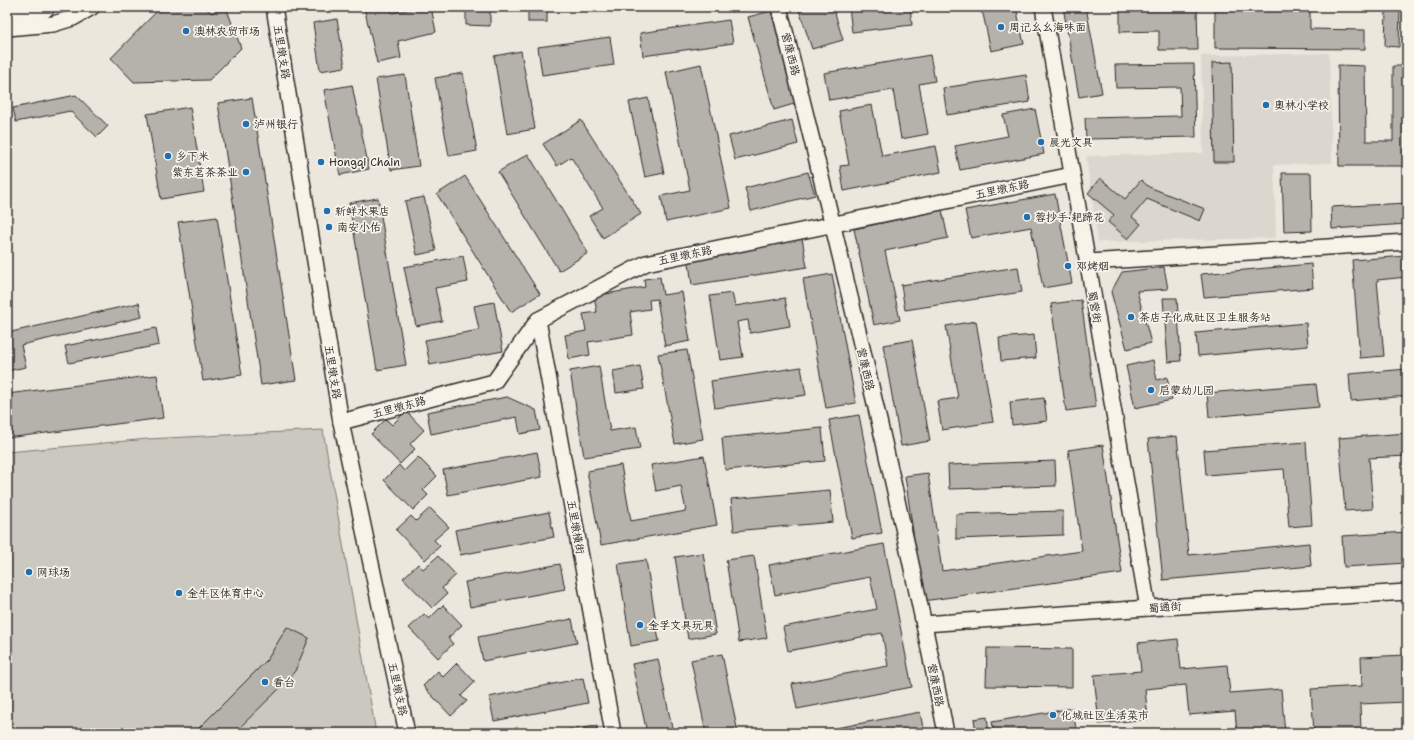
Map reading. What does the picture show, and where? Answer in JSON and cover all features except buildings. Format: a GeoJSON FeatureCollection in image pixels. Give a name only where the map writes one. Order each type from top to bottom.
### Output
{"type":"FeatureCollection","features":[{"type":"Feature","properties":{"kind":"highway"},"geometry":{"type":"LineString","coordinates":[[7,10],[43,7]]}},
{"type":"Feature","properties":{"kind":"street"},"geometry":{"type":"LineString","coordinates":[[7,28],[53,24],[73,18],[92,7]]}},
{"type":"Feature","properties":{"kind":"street","name":"五里墩支路"},"geometry":{"type":"LineString","coordinates":[[274,7],[341,422],[407,733]]}},
{"type":"Feature","properties":{"kind":"street","name":"营康西路"},"geometry":{"type":"LineString","coordinates":[[779,7],[834,224],[924,624],[946,733]]}},
{"type":"Feature","properties":{"kind":"street","name":"蜀营街"},"geometry":{"type":"LineString","coordinates":[[1043,7],[1148,608]]}},
{"type":"Feature","properties":{"kind":"street","name":"五里墩东路"},"geometry":{"type":"LineString","coordinates":[[341,422],[494,382],[538,320],[646,263],[1072,175]]}},
{"type":"Feature","properties":{"kind":"street"},"geometry":{"type":"LineString","coordinates":[[1088,262],[1407,242]]}},
{"type":"Feature","properties":{"kind":"street","name":"五里墩横街"},"geometry":{"type":"LineString","coordinates":[[538,320],[613,733]]}},
{"type":"Feature","properties":{"kind":"street","name":"蜀通街"},"geometry":{"type":"LineString","coordinates":[[924,624],[1407,592]]}},
{"type":"Feature","properties":{"kind":"shaded area","name":"奥林小学校"},"geometry":{"type":"Polygon","coordinates":[[[1329,53],[1332,163],[1274,165],[1276,238],[1098,242],[1086,156],[1203,153],[1201,56],[1329,53]]]}},
{"type":"Feature","properties":{"kind":"shaded area","name":"金牛区体育中心"},"geometry":{"type":"Polygon","coordinates":[[[323,430],[376,733],[7,733],[7,452],[148,439],[323,430]]]}},
{"type":"Feature","properties":{"kind":"place","name":"周记幺幺海味面"},"geometry":{"type":"Point","coordinates":[1001,27]}},
{"type":"Feature","properties":{"kind":"place","name":"澳林农贸市场"},"geometry":{"type":"Point","coordinates":[186,31]}},
{"type":"Feature","properties":{"kind":"place","name":"奥林小学校"},"geometry":{"type":"Point","coordinates":[1266,105]}},
{"type":"Feature","properties":{"kind":"place","name":"泸州银行"},"geometry":{"type":"Point","coordinates":[246,124]}},
{"type":"Feature","properties":{"kind":"place","name":"晨光文具"},"geometry":{"type":"Point","coordinates":[1041,142]}},
{"type":"Feature","properties":{"kind":"place","name":"乡下米"},"geometry":{"type":"Point","coordinates":[168,156]}},
{"type":"Feature","properties":{"kind":"place","name":"Hongqi Chain"},"geometry":{"type":"Point","coordinates":[321,162]}},
{"type":"Feature","properties":{"kind":"place","name":"紫东茗茶茶业"},"geometry":{"type":"Point","coordinates":[246,172]}},
{"type":"Feature","properties":{"kind":"place","name":"新鲜水果店"},"geometry":{"type":"Point","coordinates":[327,211]}},
{"type":"Feature","properties":{"kind":"place","name":"蓉抄手·耙蹄花"},"geometry":{"type":"Point","coordinates":[1027,217]}},
{"type":"Feature","properties":{"kind":"place","name":"南安小佑"},"geometry":{"type":"Point","coordinates":[329,227]}},
{"type":"Feature","properties":{"kind":"place","name":"邓烤烟"},"geometry":{"type":"Point","coordinates":[1068,266]}},
{"type":"Feature","properties":{"kind":"place","name":"茶店子化成社区卫生服务站"},"geometry":{"type":"Point","coordinates":[1131,317]}},
{"type":"Feature","properties":{"kind":"place","name":"启蒙幼儿园"},"geometry":{"type":"Point","coordinates":[1151,390]}},
{"type":"Feature","properties":{"kind":"place","name":"网球场"},"geometry":{"type":"Point","coordinates":[29,572]}},
{"type":"Feature","properties":{"kind":"place","name":"金牛区体育中心"},"geometry":{"type":"Point","coordinates":[179,593]}},
{"type":"Feature","properties":{"kind":"place","name":"金孚文具玩具"},"geometry":{"type":"Point","coordinates":[640,625]}},
{"type":"Feature","properties":{"kind":"place","name":"看台"},"geometry":{"type":"Point","coordinates":[265,682]}},
{"type":"Feature","properties":{"kind":"place","name":"化城社区生活菜市"},"geometry":{"type":"Point","coordinates":[1053,715]}}]}
